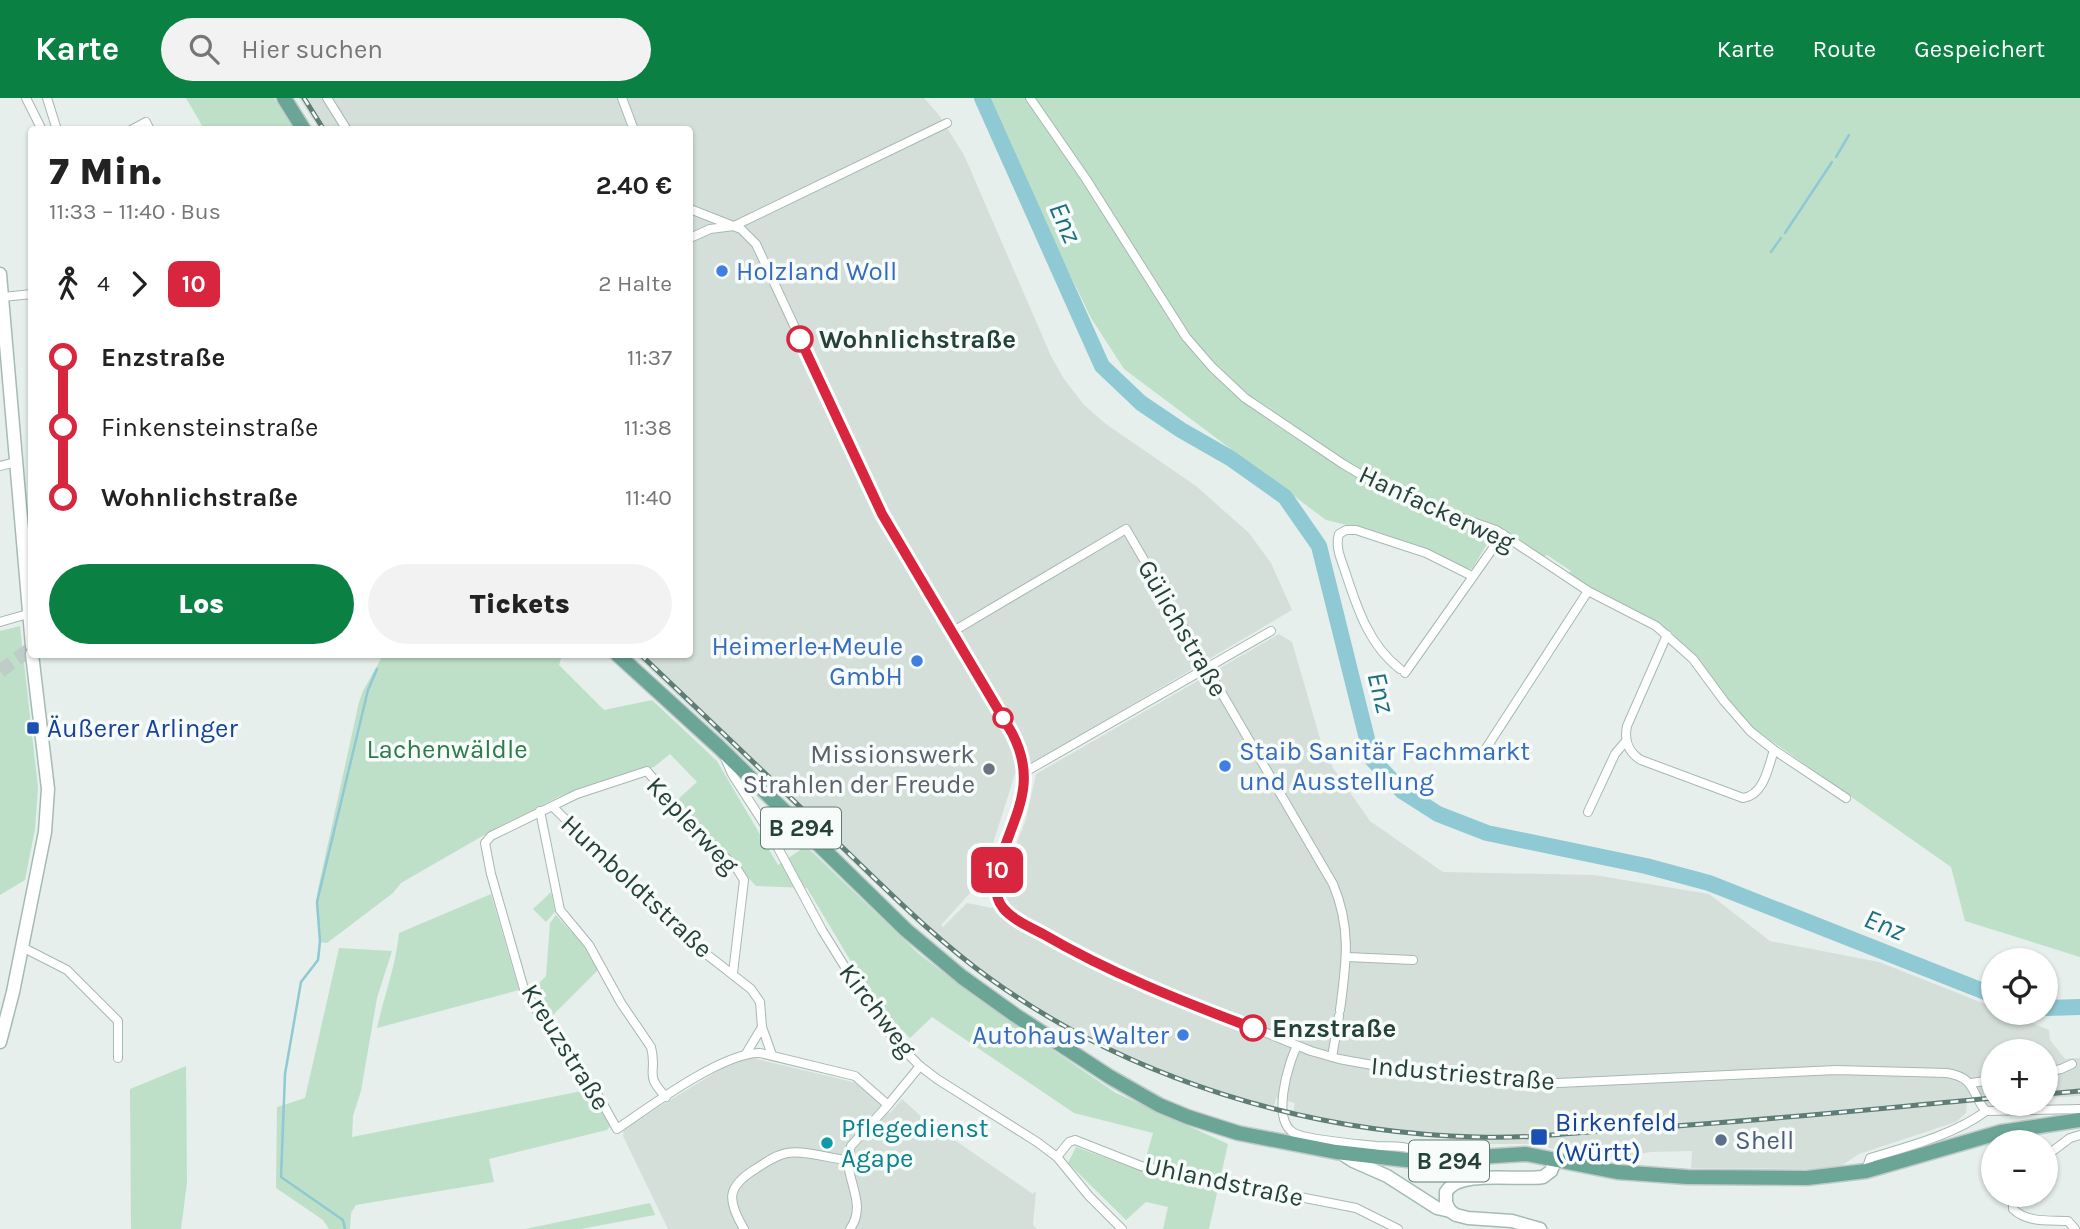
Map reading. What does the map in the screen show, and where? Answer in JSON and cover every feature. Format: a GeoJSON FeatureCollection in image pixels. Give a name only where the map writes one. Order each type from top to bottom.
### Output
{"type":"FeatureCollection","features":[{"type":"Feature","properties":{"kind":"main road"},"geometry":{"type":"LineString","coordinates":[[284,98],[302,126]]}},
{"type":"Feature","properties":{"kind":"main road"},"geometry":{"type":"LineString","coordinates":[[0,274],[4,356],[16,462],[25,502],[28,614]]}},
{"type":"Feature","properties":{"kind":"main road"},"geometry":{"type":"LineString","coordinates":[[0,1042],[46,832],[48,789],[32,658]]}},
{"type":"Feature","properties":{"kind":"main road","name":"B 294"},"geometry":{"type":"LineString","coordinates":[[621,658],[720,748],[906,930],[932,952],[1015,1015],[1110,1077],[1159,1105],[1238,1133],[1341,1153],[1415,1161],[1526,1154],[1617,1172],[1677,1176],[1807,1178],[1866,1171],[2001,1132],[2080,1120]]}},
{"type":"Feature","properties":{"kind":"main road"},"geometry":{"type":"LineString","coordinates":[[1341,1153],[1387,1176],[1437,1208],[1468,1218],[1512,1221],[1540,1229]]}},
{"type":"Feature","properties":{"kind":"main road"},"geometry":{"type":"LineString","coordinates":[[1450,1211],[1446,1203],[1446,1192],[1457,1181],[1471,1178],[1543,1177],[1551,1171],[1556,1159]]}},
{"type":"Feature","properties":{"kind":"street"},"geometry":{"type":"LineString","coordinates":[[26,98],[40,126]]}},
{"type":"Feature","properties":{"kind":"street"},"geometry":{"type":"LineString","coordinates":[[47,98],[56,126]]}},
{"type":"Feature","properties":{"kind":"street"},"geometry":{"type":"LineString","coordinates":[[327,98],[345,126]]}},
{"type":"Feature","properties":{"kind":"street"},"geometry":{"type":"LineString","coordinates":[[622,98],[632,126]]}},
{"type":"Feature","properties":{"kind":"street","name":"Hanfackerweg"},"geometry":{"type":"LineString","coordinates":[[1030,98],[1104,205],[1186,337],[1245,398],[1315,446],[1382,487],[1503,534],[1588,591],[1656,626],[1693,659],[1742,722],[1774,750],[1846,798]]}},
{"type":"Feature","properties":{"kind":"street"},"geometry":{"type":"LineString","coordinates":[[693,237],[710,229],[734,226],[947,123]]}},
{"type":"Feature","properties":{"kind":"street"},"geometry":{"type":"LineString","coordinates":[[693,210],[734,226],[746,234],[761,253],[856,463],[888,524],[1017,743],[1025,772],[1271,631]]}},
{"type":"Feature","properties":{"kind":"street"},"geometry":{"type":"LineString","coordinates":[[3,297],[28,294]]}},
{"type":"Feature","properties":{"kind":"street"},"geometry":{"type":"LineString","coordinates":[[0,466],[16,462]]}},
{"type":"Feature","properties":{"kind":"street","name":"Gülichstraße"},"geometry":{"type":"LineString","coordinates":[[952,632],[1126,530],[1328,876],[1340,901],[1346,930],[1347,957]]}},
{"type":"Feature","properties":{"kind":"street"},"geometry":{"type":"LineString","coordinates":[[1472,576],[1426,553],[1356,530],[1346,530],[1339,534],[1338,548],[1362,621],[1381,651],[1403,671],[1503,534]]}},
{"type":"Feature","properties":{"kind":"street"},"geometry":{"type":"LineString","coordinates":[[1485,750],[1588,591]]}},
{"type":"Feature","properties":{"kind":"street"},"geometry":{"type":"LineString","coordinates":[[0,622],[28,614]]}},
{"type":"Feature","properties":{"kind":"street"},"geometry":{"type":"LineString","coordinates":[[1667,635],[1627,726],[1626,741],[1630,751],[1641,760],[1743,799],[1759,790],[1774,750]]}},
{"type":"Feature","properties":{"kind":"street"},"geometry":{"type":"LineString","coordinates":[[1588,812],[1615,754],[1626,741]]}},
{"type":"Feature","properties":{"kind":"street","name":"Kirchweg"},"geometry":{"type":"LineString","coordinates":[[720,748],[732,774],[770,833],[822,930],[871,1009],[896,1042],[920,1066],[1057,1157],[1089,1196],[1122,1229]]}},
{"type":"Feature","properties":{"kind":"street","name":"Keplerweg"},"geometry":{"type":"LineString","coordinates":[[553,807],[577,794],[647,771],[685,817],[737,869],[744,880],[733,973]]}},
{"type":"Feature","properties":{"kind":"street","name":"Industriestraße"},"geometry":{"type":"LineString","coordinates":[[1025,772],[1019,811],[996,877],[997,895],[1006,911],[1058,943],[1111,970],[1297,1046],[1332,1057],[1389,1068],[1537,1084],[1836,1070],[1947,1073],[1963,1077],[1971,1083],[1981,1082]]}},
{"type":"Feature","properties":{"kind":"street"},"geometry":{"type":"LineString","coordinates":[[749,801],[755,783]]}},
{"type":"Feature","properties":{"kind":"street","name":"Humboldtstraße"},"geometry":{"type":"LineString","coordinates":[[485,843],[491,836],[553,807],[687,939],[756,994],[763,1014],[762,1027],[772,1055]]}},
{"type":"Feature","properties":{"kind":"street"},"geometry":{"type":"LineString","coordinates":[[540,811],[560,910],[589,945],[621,1003],[651,1047],[652,1079],[666,1097],[699,1076],[747,1052],[762,1027]]}},
{"type":"Feature","properties":{"kind":"street","name":"Kreuzstraße"},"geometry":{"type":"LineString","coordinates":[[485,843],[491,874],[524,989],[599,1097],[617,1129],[666,1097]]}},
{"type":"Feature","properties":{"kind":"street"},"geometry":{"type":"LineString","coordinates":[[22,947],[67,970],[118,1021],[118,1058]]}},
{"type":"Feature","properties":{"kind":"street"},"geometry":{"type":"LineString","coordinates":[[1332,1057],[1347,957],[1413,960]]}},
{"type":"Feature","properties":{"kind":"street"},"geometry":{"type":"LineString","coordinates":[[1297,1046],[1284,1085],[1284,1116],[1289,1129],[1301,1136],[1372,1146],[1408,1147],[1413,1150],[1415,1161]]}},
{"type":"Feature","properties":{"kind":"street"},"geometry":{"type":"LineString","coordinates":[[747,1052],[772,1055],[855,1076],[888,1105]]}},
{"type":"Feature","properties":{"kind":"street"},"geometry":{"type":"LineString","coordinates":[[2058,1070],[2072,1064]]}},
{"type":"Feature","properties":{"kind":"street"},"geometry":{"type":"LineString","coordinates":[[850,1229],[854,1224],[858,1206],[846,1160],[851,1146],[920,1066]]}},
{"type":"Feature","properties":{"kind":"street"},"geometry":{"type":"LineString","coordinates":[[1971,1083],[1981,1102]]}},
{"type":"Feature","properties":{"kind":"street"},"geometry":{"type":"LineString","coordinates":[[2058,1109],[2080,1109]]}},
{"type":"Feature","properties":{"kind":"street"},"geometry":{"type":"LineString","coordinates":[[1866,1171],[1870,1158],[1908,1146],[1981,1115]]}},
{"type":"Feature","properties":{"kind":"street"},"geometry":{"type":"LineString","coordinates":[[2058,1147],[2070,1138],[2080,1135]]}},
{"type":"Feature","properties":{"kind":"street","name":"Uhlandstraße"},"geometry":{"type":"LineString","coordinates":[[1057,1157],[1069,1142],[1075,1140],[1142,1166],[1356,1208],[1398,1229]]}},
{"type":"Feature","properties":{"kind":"street"},"geometry":{"type":"LineString","coordinates":[[744,1229],[734,1213],[731,1201],[737,1181],[786,1153],[846,1160]]}},
{"type":"Feature","properties":{"kind":"street"},"geometry":{"type":"LineString","coordinates":[[2012,1207],[2018,1214],[2029,1219],[2068,1221],[2076,1229]]}},
{"type":"Feature","properties":{"kind":"shaded area"},"geometry":{"type":"Polygon","coordinates":[[[299,98],[924,98],[939,115],[964,155],[1051,356],[1064,379],[1084,405],[1106,424],[1196,486],[1249,533],[1271,563],[1292,610],[1015,774],[981,881],[941,925],[943,927],[967,903],[992,908],[1026,819],[1036,774],[1279,634],[1292,642],[1321,742],[1333,768],[1370,821],[1443,872],[1594,875],[1709,894],[1770,941],[1879,962],[1981,1002],[1981,1025],[2037,1025],[2049,1030],[2050,1039],[1981,1039],[1981,1095],[1967,1097],[1966,1113],[1956,1122],[1859,1154],[1841,1166],[1810,1169],[1691,1168],[1692,1151],[1594,1158],[1549,1148],[1548,1144],[1468,1144],[1453,1139],[1338,1126],[1292,1116],[1295,1103],[1276,1098],[1273,1111],[1187,1085],[1146,1069],[1060,1027],[984,978],[916,922],[638,658],[693,658],[693,126],[317,126],[299,98]]]}},
{"type":"Feature","properties":{"kind":"shaded area"},"geometry":{"type":"Polygon","coordinates":[[[2058,1050],[2065,1059],[2080,1058],[2080,1096],[2058,1097],[2058,1050]]]}},
{"type":"Feature","properties":{"kind":"shaded area"},"geometry":{"type":"Polygon","coordinates":[[[749,1057],[853,1082],[890,1113],[902,1099],[924,1119],[1033,1194],[1036,1191],[1033,1225],[1037,1229],[668,1229],[623,1136],[624,1128],[736,1060],[749,1057]]]}},
{"type":"Feature","properties":{"kind":"green space"},"geometry":{"type":"Polygon","coordinates":[[[186,98],[274,98],[292,126],[202,126],[186,98]]]}},
{"type":"Feature","properties":{"kind":"green space"},"geometry":{"type":"Polygon","coordinates":[[[985,98],[2080,98],[2080,957],[1965,921],[1951,867],[1753,728],[1671,632],[1567,575],[1571,571],[1547,555],[1542,557],[1502,532],[1487,544],[1472,569],[1462,568],[1351,526],[1326,520],[1124,369],[1091,318],[985,98]]]}},
{"type":"Feature","properties":{"kind":"green space"},"geometry":{"type":"Polygon","coordinates":[[[20,626],[38,788],[35,829],[25,880],[0,895],[0,631],[20,626]]]}},
{"type":"Feature","properties":{"kind":"green space","name":"Lachenwäldle"},"geometry":{"type":"Polygon","coordinates":[[[381,658],[561,658],[559,665],[604,710],[652,700],[717,761],[778,865],[806,846],[919,954],[978,999],[1116,1093],[1228,1144],[1209,1229],[1163,1229],[1168,1207],[1146,1202],[1126,1220],[1068,1163],[1076,1147],[1142,1171],[1153,1133],[1074,1113],[932,1017],[910,1038],[877,1005],[807,888],[756,886],[676,801],[697,782],[670,754],[654,767],[560,796],[479,838],[401,883],[393,893],[327,943],[319,942],[316,902],[318,889],[363,691],[381,658]]]}},
{"type":"Feature","properties":{"kind":"green space"},"geometry":{"type":"Polygon","coordinates":[[[551,892],[555,912],[546,922],[533,909],[551,892]]]}},
{"type":"Feature","properties":{"kind":"green space"},"geometry":{"type":"Polygon","coordinates":[[[491,894],[519,990],[377,1028],[393,969],[399,933],[491,894]]]}},
{"type":"Feature","properties":{"kind":"green space"},"geometry":{"type":"Polygon","coordinates":[[[556,915],[583,945],[598,970],[549,1019],[533,989],[546,976],[550,923],[556,915]]]}},
{"type":"Feature","properties":{"kind":"green space"},"geometry":{"type":"Polygon","coordinates":[[[339,948],[392,951],[377,998],[361,1091],[353,1116],[352,1137],[587,1090],[611,1125],[607,1130],[489,1159],[494,1182],[356,1205],[351,1213],[350,1229],[329,1229],[323,1220],[276,1188],[277,1107],[305,1098],[339,948]]]}},
{"type":"Feature","properties":{"kind":"green space"},"geometry":{"type":"Polygon","coordinates":[[[186,1066],[187,1182],[181,1229],[131,1229],[130,1089],[186,1066]]]}},
{"type":"Feature","properties":{"kind":"green space"},"geometry":{"type":"Polygon","coordinates":[[[650,1203],[655,1215],[581,1229],[525,1229],[650,1203]]]}},
{"type":"Feature","properties":{"kind":"waterway","name":"Enz"},"geometry":{"type":"LineString","coordinates":[[982,98],[1102,366],[1141,403],[1230,458],[1285,497],[1319,546],[1372,759],[1402,791],[1438,814],[1487,833],[1646,866],[1709,883],[1981,990]]}},
{"type":"Feature","properties":{"kind":"waterway"},"geometry":{"type":"LineString","coordinates":[[1836,157],[1849,135]]}},
{"type":"Feature","properties":{"kind":"waterway"},"geometry":{"type":"LineString","coordinates":[[1785,233],[1832,162]]}},
{"type":"Feature","properties":{"kind":"waterway"},"geometry":{"type":"LineString","coordinates":[[1771,252],[1781,238]]}},
{"type":"Feature","properties":{"kind":"waterway"},"geometry":{"type":"LineString","coordinates":[[345,1229],[343,1220],[281,1177],[285,1074],[301,982],[318,960],[320,941],[317,902],[368,690],[377,669]]}},
{"type":"Feature","properties":{"kind":"waterway","name":"Enz"},"geometry":{"type":"LineString","coordinates":[[2058,1008],[2080,1007]]}},
{"type":"Feature","properties":{"kind":"tunnel"},"geometry":{"type":"LineString","coordinates":[[0,671],[28,651]]}},
{"type":"Feature","properties":{"kind":"railway"},"geometry":{"type":"LineString","coordinates":[[304,98],[322,126]]}},
{"type":"Feature","properties":{"kind":"railway"},"geometry":{"type":"LineString","coordinates":[[644,658],[894,897],[971,965],[1045,1015],[1102,1046],[1161,1072],[1222,1094],[1285,1112],[1349,1125],[1477,1137],[1534,1136],[1720,1123],[1981,1099]]}},
{"type":"Feature","properties":{"kind":"railway"},"geometry":{"type":"LineString","coordinates":[[2058,1093],[2080,1091]]}},
{"type":"Feature","properties":{"kind":"bus line","name":"10"},"geometry":{"type":"LineString","coordinates":[[800,339],[882,514],[1012,733],[1020,751],[1024,763],[1025,784],[1018,815],[996,877],[995,889],[1002,906],[1011,916],[1091,961],[1187,1003],[1253,1028]]}},
{"type":"Feature","properties":{"kind":"place","name":"Holzland Woll"},"geometry":{"type":"Point","coordinates":[722,271]}},
{"type":"Feature","properties":{"kind":"place","name":"Wohnlichstraße"},"geometry":{"type":"Point","coordinates":[800,339]}},
{"type":"Feature","properties":{"kind":"place","name":"Heimerle+Meule GmbH"},"geometry":{"type":"Point","coordinates":[917,661]}},
{"type":"Feature","properties":{"kind":"place","name":"Äußerer Arlinger"},"geometry":{"type":"Point","coordinates":[33,728]}},
{"type":"Feature","properties":{"kind":"place","name":"Staib Sanitär Fachmarkt und Ausstellung"},"geometry":{"type":"Point","coordinates":[1225,766]}},
{"type":"Feature","properties":{"kind":"place","name":"Missionswerk Strahlen der Freude"},"geometry":{"type":"Point","coordinates":[989,769]}},
{"type":"Feature","properties":{"kind":"place","name":"Enzstraße"},"geometry":{"type":"Point","coordinates":[1253,1028]}},
{"type":"Feature","properties":{"kind":"place","name":"Autohaus Walter"},"geometry":{"type":"Point","coordinates":[1183,1035]}},
{"type":"Feature","properties":{"kind":"place","name":"Birkenfeld (Württ)"},"geometry":{"type":"Point","coordinates":[1539,1137]}},
{"type":"Feature","properties":{"kind":"place","name":"Shell"},"geometry":{"type":"Point","coordinates":[1721,1140]}},
{"type":"Feature","properties":{"kind":"place","name":"Pflegedienst Agape"},"geometry":{"type":"Point","coordinates":[827,1143]}}]}
